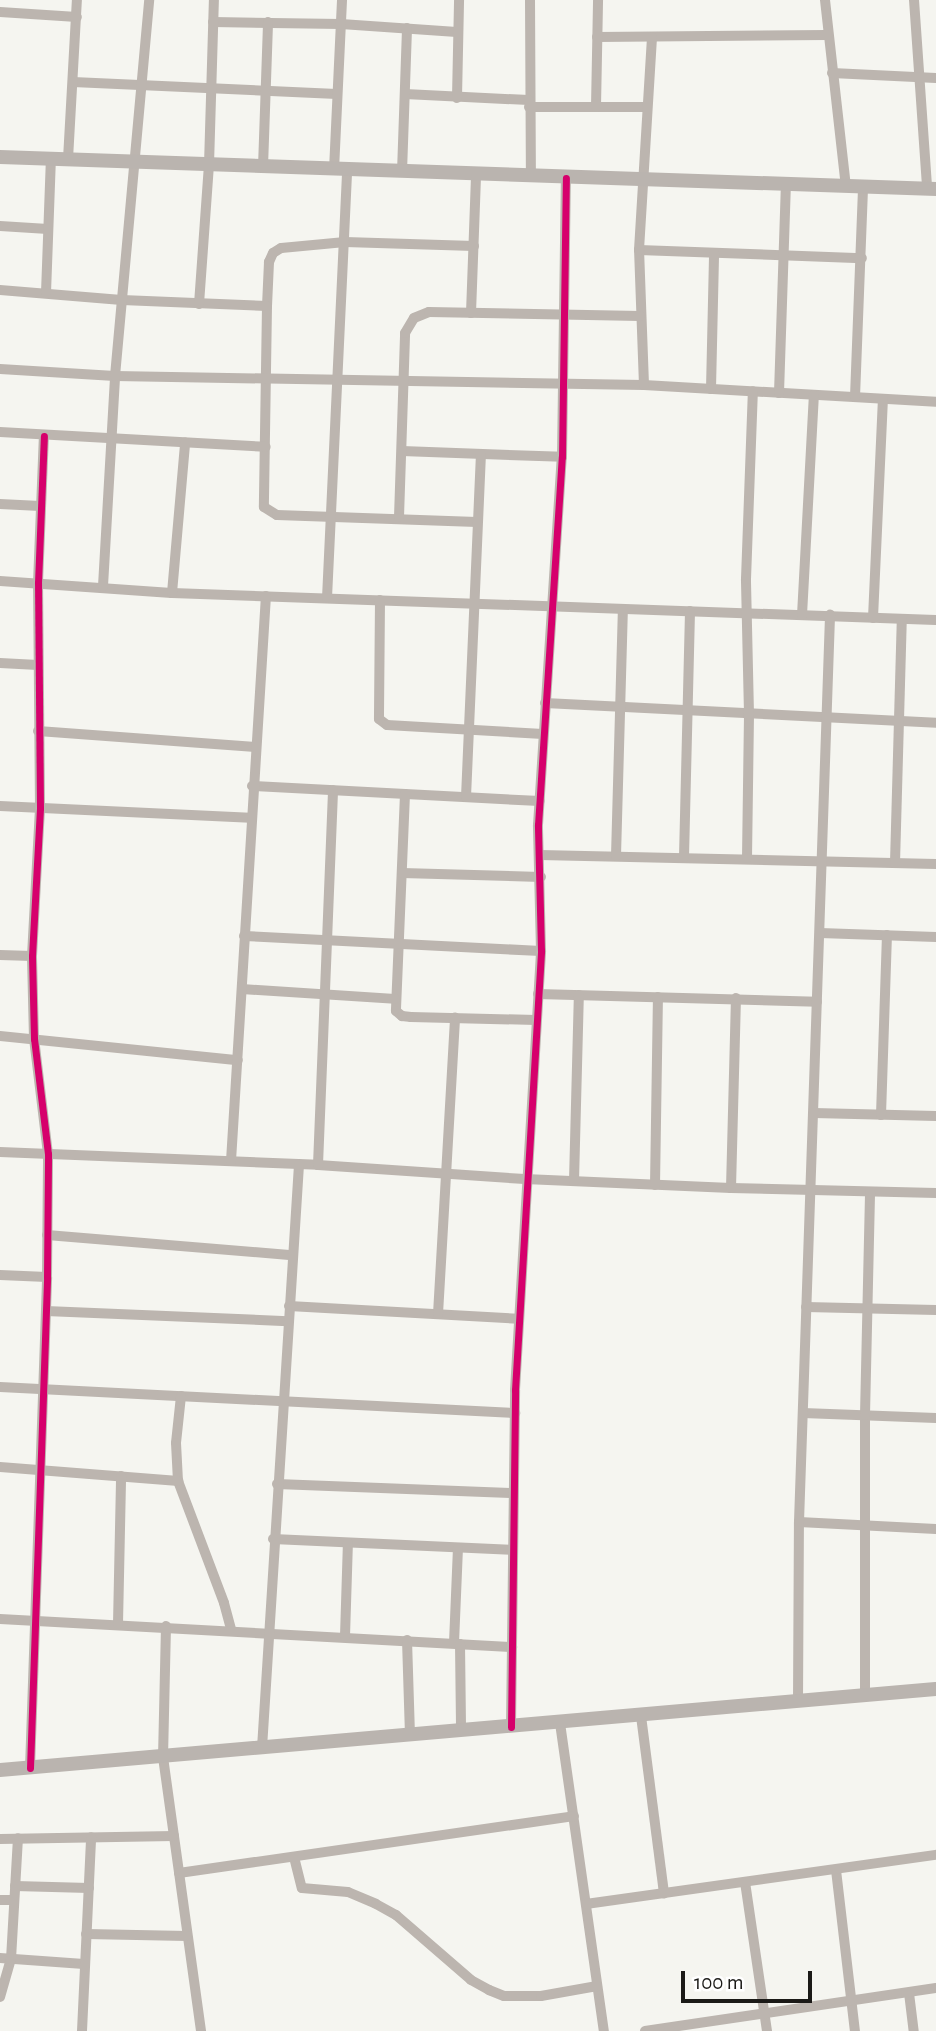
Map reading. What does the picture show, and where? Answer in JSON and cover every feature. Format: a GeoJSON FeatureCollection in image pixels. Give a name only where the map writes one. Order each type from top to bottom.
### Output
{"type":"FeatureCollection","features":[{"type":"Feature","properties":{"kind":"main road"},"geometry":{"type":"LineString","coordinates":[[0,157],[643,181],[931,188]]}},
{"type":"Feature","properties":{"kind":"main road"},"geometry":{"type":"LineString","coordinates":[[0,1770],[936,1689]]}},
{"type":"Feature","properties":{"kind":"street"},"geometry":{"type":"LineString","coordinates":[[68,159],[78,0]]}},
{"type":"Feature","properties":{"kind":"street"},"geometry":{"type":"LineString","coordinates":[[103,586],[116,376],[149,0]]}},
{"type":"Feature","properties":{"kind":"street"},"geometry":{"type":"LineString","coordinates":[[199,304],[209,165],[214,0]]}},
{"type":"Feature","properties":{"kind":"street"},"geometry":{"type":"LineString","coordinates":[[327,598],[345,242],[337,94],[342,0]]}},
{"type":"Feature","properties":{"kind":"street"},"geometry":{"type":"LineString","coordinates":[[457,98],[459,0]]}},
{"type":"Feature","properties":{"kind":"street"},"geometry":{"type":"LineString","coordinates":[[530,0],[531,176]]}},
{"type":"Feature","properties":{"kind":"street"},"geometry":{"type":"LineString","coordinates":[[596,107],[598,0]]}},
{"type":"Feature","properties":{"kind":"street"},"geometry":{"type":"LineString","coordinates":[[825,0],[846,186]]}},
{"type":"Feature","properties":{"kind":"street"},"geometry":{"type":"LineString","coordinates":[[914,0],[931,188]]}},
{"type":"Feature","properties":{"kind":"street"},"geometry":{"type":"LineString","coordinates":[[0,12],[76,17]]}},
{"type":"Feature","properties":{"kind":"street"},"geometry":{"type":"LineString","coordinates":[[213,22],[341,24],[457,32]]}},
{"type":"Feature","properties":{"kind":"street"},"geometry":{"type":"LineString","coordinates":[[263,167],[268,22]]}},
{"type":"Feature","properties":{"kind":"street"},"geometry":{"type":"LineString","coordinates":[[402,172],[407,28]]}},
{"type":"Feature","properties":{"kind":"street"},"geometry":{"type":"LineString","coordinates":[[597,37],[827,35]]}},
{"type":"Feature","properties":{"kind":"street"},"geometry":{"type":"LineString","coordinates":[[644,385],[639,250],[652,37]]}},
{"type":"Feature","properties":{"kind":"street"},"geometry":{"type":"LineString","coordinates":[[832,73],[936,78]]}},
{"type":"Feature","properties":{"kind":"street"},"geometry":{"type":"LineString","coordinates":[[73,82],[337,94]]}},
{"type":"Feature","properties":{"kind":"street"},"geometry":{"type":"LineString","coordinates":[[405,94],[529,104],[646,107]]}},
{"type":"Feature","properties":{"kind":"street"},"geometry":{"type":"LineString","coordinates":[[46,293],[51,159]]}},
{"type":"Feature","properties":{"kind":"street"},"geometry":{"type":"LineString","coordinates":[[471,313],[476,174]]}},
{"type":"Feature","properties":{"kind":"street"},"geometry":{"type":"LineString","coordinates":[[511,1727],[514,1413],[541,951],[540,801],[543,734],[562,457],[566,178]]}},
{"type":"Feature","properties":{"kind":"street"},"geometry":{"type":"LineString","coordinates":[[779,393],[786,184]]}},
{"type":"Feature","properties":{"kind":"street"},"geometry":{"type":"LineString","coordinates":[[855,397],[863,186]]}},
{"type":"Feature","properties":{"kind":"street"},"geometry":{"type":"LineString","coordinates":[[0,226],[48,229]]}},
{"type":"Feature","properties":{"kind":"street"},"geometry":{"type":"LineString","coordinates":[[474,246],[345,242],[281,248],[273,253],[269,262],[267,306],[264,507],[269,513],[477,522]]}},
{"type":"Feature","properties":{"kind":"street"},"geometry":{"type":"LineString","coordinates":[[639,250],[862,258]]}},
{"type":"Feature","properties":{"kind":"street"},"geometry":{"type":"LineString","coordinates":[[711,389],[714,253]]}},
{"type":"Feature","properties":{"kind":"street"},"geometry":{"type":"LineString","coordinates":[[0,290],[122,300],[267,306]]}},
{"type":"Feature","properties":{"kind":"street"},"geometry":{"type":"LineString","coordinates":[[399,517],[405,333],[408,323],[429,312],[640,316]]}},
{"type":"Feature","properties":{"kind":"street"},"geometry":{"type":"LineString","coordinates":[[0,369],[116,376],[644,385],[936,402]]}},
{"type":"Feature","properties":{"kind":"street"},"geometry":{"type":"LineString","coordinates":[[747,858],[750,714],[748,488],[753,391]]}},
{"type":"Feature","properties":{"kind":"street"},"geometry":{"type":"LineString","coordinates":[[802,615],[814,395]]}},
{"type":"Feature","properties":{"kind":"street"},"geometry":{"type":"LineString","coordinates":[[873,618],[883,399]]}},
{"type":"Feature","properties":{"kind":"street"},"geometry":{"type":"LineString","coordinates":[[0,432],[266,447]]}},
{"type":"Feature","properties":{"kind":"street"},"geometry":{"type":"LineString","coordinates":[[30,1768],[47,1277],[48,1154],[34,1039],[32,956],[40,808],[38,583],[44,436]]}},
{"type":"Feature","properties":{"kind":"street"},"geometry":{"type":"LineString","coordinates":[[172,593],[185,443]]}},
{"type":"Feature","properties":{"kind":"street"},"geometry":{"type":"LineString","coordinates":[[402,451],[562,457]]}},
{"type":"Feature","properties":{"kind":"street"},"geometry":{"type":"LineString","coordinates":[[466,797],[472,604],[481,454]]}},
{"type":"Feature","properties":{"kind":"street"},"geometry":{"type":"LineString","coordinates":[[0,504],[40,506]]}},
{"type":"Feature","properties":{"kind":"street"},"geometry":{"type":"LineString","coordinates":[[0,582],[103,586],[172,593],[936,620]]}},
{"type":"Feature","properties":{"kind":"street"},"geometry":{"type":"LineString","coordinates":[[231,1161],[265,596]]}},
{"type":"Feature","properties":{"kind":"street"},"geometry":{"type":"LineString","coordinates":[[380,600],[379,719],[387,725],[543,734]]}},
{"type":"Feature","properties":{"kind":"street"},"geometry":{"type":"LineString","coordinates":[[616,856],[623,610]]}},
{"type":"Feature","properties":{"kind":"street"},"geometry":{"type":"LineString","coordinates":[[684,857],[690,611]]}},
{"type":"Feature","properties":{"kind":"street"},"geometry":{"type":"LineString","coordinates":[[798,1702],[799,1522],[830,615]]}},
{"type":"Feature","properties":{"kind":"street"},"geometry":{"type":"LineString","coordinates":[[895,863],[902,619]]}},
{"type":"Feature","properties":{"kind":"street"},"geometry":{"type":"LineString","coordinates":[[0,663],[38,665]]}},
{"type":"Feature","properties":{"kind":"street"},"geometry":{"type":"LineString","coordinates":[[545,703],[936,723]]}},
{"type":"Feature","properties":{"kind":"street"},"geometry":{"type":"LineString","coordinates":[[38,731],[255,747]]}},
{"type":"Feature","properties":{"kind":"street"},"geometry":{"type":"LineString","coordinates":[[252,786],[540,801]]}},
{"type":"Feature","properties":{"kind":"street"},"geometry":{"type":"LineString","coordinates":[[318,1165],[333,790]]}},
{"type":"Feature","properties":{"kind":"street"},"geometry":{"type":"LineString","coordinates":[[405,794],[396,1011],[402,1016],[536,1020]]}},
{"type":"Feature","properties":{"kind":"street"},"geometry":{"type":"LineString","coordinates":[[0,806],[250,818]]}},
{"type":"Feature","properties":{"kind":"street"},"geometry":{"type":"LineString","coordinates":[[540,855],[936,864]]}},
{"type":"Feature","properties":{"kind":"street"},"geometry":{"type":"LineString","coordinates":[[402,873],[541,877]]}},
{"type":"Feature","properties":{"kind":"street"},"geometry":{"type":"LineString","coordinates":[[820,933],[936,937]]}},
{"type":"Feature","properties":{"kind":"street"},"geometry":{"type":"LineString","coordinates":[[881,1115],[887,935]]}},
{"type":"Feature","properties":{"kind":"street"},"geometry":{"type":"LineString","coordinates":[[244,936],[541,951]]}},
{"type":"Feature","properties":{"kind":"street"},"geometry":{"type":"LineString","coordinates":[[0,955],[32,956]]}},
{"type":"Feature","properties":{"kind":"street"},"geometry":{"type":"LineString","coordinates":[[242,989],[396,999]]}},
{"type":"Feature","properties":{"kind":"street"},"geometry":{"type":"LineString","coordinates":[[538,994],[817,1002]]}},
{"type":"Feature","properties":{"kind":"street"},"geometry":{"type":"LineString","coordinates":[[573,1181],[579,995]]}},
{"type":"Feature","properties":{"kind":"street"},"geometry":{"type":"LineString","coordinates":[[655,1185],[658,997]]}},
{"type":"Feature","properties":{"kind":"street"},"geometry":{"type":"LineString","coordinates":[[731,1188],[736,999]]}},
{"type":"Feature","properties":{"kind":"street"},"geometry":{"type":"LineString","coordinates":[[438,1314],[455,1017]]}},
{"type":"Feature","properties":{"kind":"street"},"geometry":{"type":"LineString","coordinates":[[0,1037],[238,1060]]}},
{"type":"Feature","properties":{"kind":"street"},"geometry":{"type":"LineString","coordinates":[[814,1113],[936,1116]]}},
{"type":"Feature","properties":{"kind":"street"},"geometry":{"type":"LineString","coordinates":[[0,1152],[299,1164],[655,1185],[936,1193]]}},
{"type":"Feature","properties":{"kind":"street"},"geometry":{"type":"LineString","coordinates":[[262,1748],[267,1631],[299,1164]]}},
{"type":"Feature","properties":{"kind":"street"},"geometry":{"type":"LineString","coordinates":[[865,1696],[865,1415],[870,1192]]}},
{"type":"Feature","properties":{"kind":"street"},"geometry":{"type":"LineString","coordinates":[[47,1235],[292,1255]]}},
{"type":"Feature","properties":{"kind":"street"},"geometry":{"type":"LineString","coordinates":[[0,1275],[47,1277]]}},
{"type":"Feature","properties":{"kind":"street"},"geometry":{"type":"LineString","coordinates":[[289,1306],[518,1319]]}},
{"type":"Feature","properties":{"kind":"street"},"geometry":{"type":"LineString","coordinates":[[806,1307],[936,1310]]}},
{"type":"Feature","properties":{"kind":"street"},"geometry":{"type":"LineString","coordinates":[[46,1311],[288,1321]]}},
{"type":"Feature","properties":{"kind":"street"},"geometry":{"type":"LineString","coordinates":[[0,1387],[514,1413]]}},
{"type":"Feature","properties":{"kind":"street"},"geometry":{"type":"LineString","coordinates":[[181,1396],[176,1443],[178,1481],[224,1603],[231,1629]]}},
{"type":"Feature","properties":{"kind":"street"},"geometry":{"type":"LineString","coordinates":[[803,1413],[936,1418]]}},
{"type":"Feature","properties":{"kind":"street"},"geometry":{"type":"LineString","coordinates":[[0,1467],[178,1481]]}},
{"type":"Feature","properties":{"kind":"street"},"geometry":{"type":"LineString","coordinates":[[118,1624],[121,1476]]}},
{"type":"Feature","properties":{"kind":"street"},"geometry":{"type":"LineString","coordinates":[[277,1484],[513,1493]]}},
{"type":"Feature","properties":{"kind":"street"},"geometry":{"type":"LineString","coordinates":[[799,1522],[936,1529]]}},
{"type":"Feature","properties":{"kind":"street"},"geometry":{"type":"LineString","coordinates":[[273,1539],[512,1550]]}},
{"type":"Feature","properties":{"kind":"street"},"geometry":{"type":"LineString","coordinates":[[345,1636],[348,1543]]}},
{"type":"Feature","properties":{"kind":"street"},"geometry":{"type":"LineString","coordinates":[[458,1548],[460,1731]]}},
{"type":"Feature","properties":{"kind":"street"},"geometry":{"type":"LineString","coordinates":[[0,1619],[231,1629],[512,1647]]}},
{"type":"Feature","properties":{"kind":"street"},"geometry":{"type":"LineString","coordinates":[[166,1626],[163,1757],[201,2031]]}},
{"type":"Feature","properties":{"kind":"street"},"geometry":{"type":"LineString","coordinates":[[407,1640],[410,1735]]}},
{"type":"Feature","properties":{"kind":"street"},"geometry":{"type":"LineString","coordinates":[[641,1716],[664,1894]]}},
{"type":"Feature","properties":{"kind":"street"},"geometry":{"type":"LineString","coordinates":[[560,1723],[604,2031]]}},
{"type":"Feature","properties":{"kind":"street"},"geometry":{"type":"LineString","coordinates":[[179,1873],[574,1816]]}},
{"type":"Feature","properties":{"kind":"street"},"geometry":{"type":"LineString","coordinates":[[0,1839],[174,1836]]}},
{"type":"Feature","properties":{"kind":"street"},"geometry":{"type":"LineString","coordinates":[[82,2031],[91,1837]]}},
{"type":"Feature","properties":{"kind":"street"},"geometry":{"type":"LineString","coordinates":[[0,1997],[14,1900],[18,1838]]}},
{"type":"Feature","properties":{"kind":"street"},"geometry":{"type":"LineString","coordinates":[[586,1904],[936,1855]]}},
{"type":"Feature","properties":{"kind":"street"},"geometry":{"type":"LineString","coordinates":[[294,1857],[302,1888],[348,1892],[376,1904],[396,1915],[471,1980],[489,1990],[504,1996],[531,1996],[597,1986]]}},
{"type":"Feature","properties":{"kind":"street"},"geometry":{"type":"LineString","coordinates":[[836,1870],[855,2031]]}},
{"type":"Feature","properties":{"kind":"street"},"geometry":{"type":"LineString","coordinates":[[745,1882],[767,2031]]}},
{"type":"Feature","properties":{"kind":"street"},"geometry":{"type":"LineString","coordinates":[[15,1886],[89,1888]]}},
{"type":"Feature","properties":{"kind":"street"},"geometry":{"type":"LineString","coordinates":[[0,1900],[14,1900]]}},
{"type":"Feature","properties":{"kind":"street"},"geometry":{"type":"LineString","coordinates":[[86,1934],[187,1936]]}},
{"type":"Feature","properties":{"kind":"street"},"geometry":{"type":"LineString","coordinates":[[5,1958],[84,1964]]}},
{"type":"Feature","properties":{"kind":"street"},"geometry":{"type":"LineString","coordinates":[[645,2031],[683,2029],[936,1989]]}},
{"type":"Feature","properties":{"kind":"street"},"geometry":{"type":"LineString","coordinates":[[909,1993],[914,2031]]}},
{"type":"Feature","properties":{"kind":"cycle path"},"geometry":{"type":"LineString","coordinates":[[511,1727],[515,1390],[541,951],[538,825],[562,457],[566,178]]}},
{"type":"Feature","properties":{"kind":"cycle path"},"geometry":{"type":"LineString","coordinates":[[30,1768],[47,1277],[48,1154],[34,1039],[32,956],[40,808],[38,583],[44,436]]}}]}
